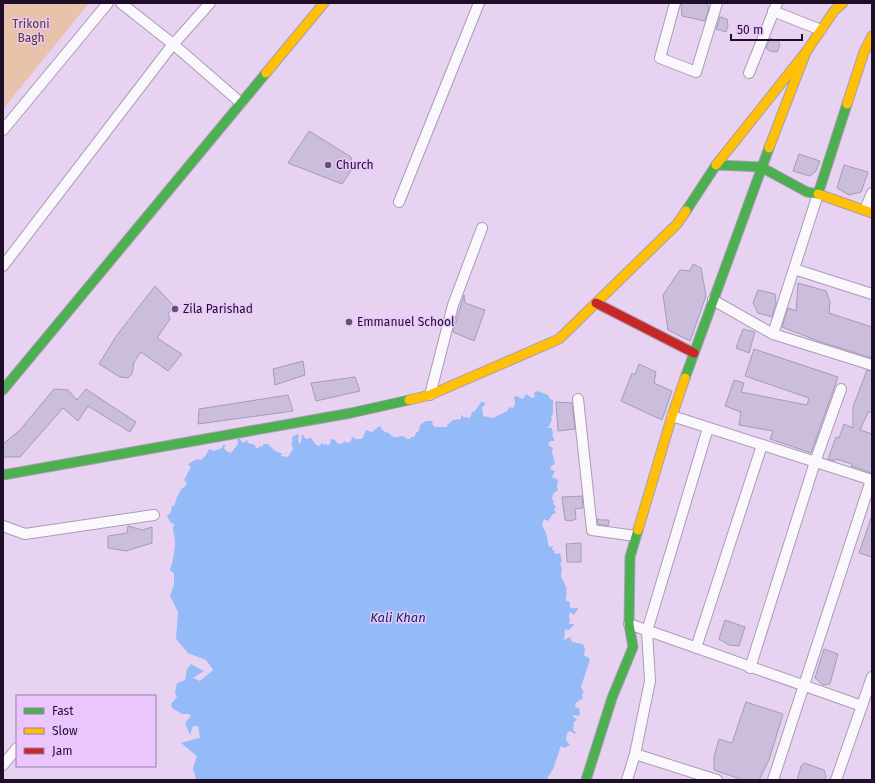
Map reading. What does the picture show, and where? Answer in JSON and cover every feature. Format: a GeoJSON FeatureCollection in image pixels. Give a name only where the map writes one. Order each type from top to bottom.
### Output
{"type":"FeatureCollection","features":[{"type":"Feature","properties":{"kind":"main road"},"geometry":{"type":"LineString","coordinates":[[3,390],[324,3]]}},
{"type":"Feature","properties":{"kind":"main road"},"geometry":{"type":"LineString","coordinates":[[3,475],[351,413],[430,395],[559,340],[677,224],[716,164],[806,52],[834,11],[843,3]]}},
{"type":"Feature","properties":{"kind":"main road"},"geometry":{"type":"LineString","coordinates":[[818,194],[864,52],[872,36]]}},
{"type":"Feature","properties":{"kind":"main road"},"geometry":{"type":"LineString","coordinates":[[586,780],[612,698],[632,647],[629,624],[630,557],[672,416],[761,167],[806,52]]}},
{"type":"Feature","properties":{"kind":"main road"},"geometry":{"type":"LineString","coordinates":[[716,164],[761,167],[807,192],[818,194],[869,212]]}},
{"type":"Feature","properties":{"kind":"main road"},"geometry":{"type":"LineString","coordinates":[[596,303],[694,353]]}},
{"type":"Feature","properties":{"kind":"street"},"geometry":{"type":"LineString","coordinates":[[3,130],[108,3]]}},
{"type":"Feature","properties":{"kind":"street"},"geometry":{"type":"LineString","coordinates":[[121,3],[173,44],[241,103]]}},
{"type":"Feature","properties":{"kind":"street"},"geometry":{"type":"LineString","coordinates":[[3,266],[173,44],[210,3]]}},
{"type":"Feature","properties":{"kind":"street"},"geometry":{"type":"LineString","coordinates":[[399,202],[479,3]]}},
{"type":"Feature","properties":{"kind":"street"},"geometry":{"type":"LineString","coordinates":[[675,3],[660,58],[696,72],[716,3]]}},
{"type":"Feature","properties":{"kind":"street"},"geometry":{"type":"LineString","coordinates":[[749,73],[775,7],[821,30]]}},
{"type":"Feature","properties":{"kind":"street"},"geometry":{"type":"LineString","coordinates":[[869,212],[872,193]]}},
{"type":"Feature","properties":{"kind":"street"},"geometry":{"type":"LineString","coordinates":[[773,334],[818,194]]}},
{"type":"Feature","properties":{"kind":"street"},"geometry":{"type":"LineString","coordinates":[[430,395],[453,304],[482,228]]}},
{"type":"Feature","properties":{"kind":"street"},"geometry":{"type":"LineString","coordinates":[[794,268],[872,294]]}},
{"type":"Feature","properties":{"kind":"street"},"geometry":{"type":"LineString","coordinates":[[713,300],[773,334],[872,365]]}},
{"type":"Feature","properties":{"kind":"street"},"geometry":{"type":"LineString","coordinates":[[750,668],[815,462],[841,389]]}},
{"type":"Feature","properties":{"kind":"street"},"geometry":{"type":"LineString","coordinates":[[578,399],[592,530],[636,536]]}},
{"type":"Feature","properties":{"kind":"street"},"geometry":{"type":"LineString","coordinates":[[672,416],[872,480],[773,780]]}},
{"type":"Feature","properties":{"kind":"street"},"geometry":{"type":"LineString","coordinates":[[627,780],[636,754],[650,681],[647,631],[708,428]]}},
{"type":"Feature","properties":{"kind":"street"},"geometry":{"type":"LineString","coordinates":[[696,648],[762,445]]}},
{"type":"Feature","properties":{"kind":"street"},"geometry":{"type":"LineString","coordinates":[[3,526],[25,534],[154,515]]}},
{"type":"Feature","properties":{"kind":"street"},"geometry":{"type":"LineString","coordinates":[[629,624],[750,668],[862,706]]}},
{"type":"Feature","properties":{"kind":"street"},"geometry":{"type":"LineString","coordinates":[[836,780],[872,677]]}},
{"type":"Feature","properties":{"kind":"street"},"geometry":{"type":"LineString","coordinates":[[3,765],[16,749]]}},
{"type":"Feature","properties":{"kind":"street"},"geometry":{"type":"LineString","coordinates":[[636,754],[716,780]]}},
{"type":"Feature","properties":{"kind":"green space","name":"Trikoni Bagh"},"geometry":{"type":"Polygon","coordinates":[[[3,3],[89,3],[3,109],[3,3]]]}},
{"type":"Feature","properties":{"kind":"water","name":"Kali Khan"},"geometry":{"type":"Polygon","coordinates":[[[537,391],[548,395],[550,399],[553,400],[552,420],[548,428],[552,428],[552,436],[554,441],[550,441],[548,445],[553,448],[552,452],[555,463],[550,468],[551,470],[555,471],[552,477],[558,480],[558,490],[553,494],[552,499],[554,502],[553,504],[556,506],[554,510],[556,513],[553,514],[548,521],[544,519],[542,525],[546,533],[549,547],[553,546],[552,550],[555,551],[554,553],[560,553],[562,562],[560,563],[562,569],[561,576],[567,589],[566,601],[570,602],[570,608],[578,608],[574,615],[570,612],[569,624],[575,624],[569,630],[565,629],[564,640],[570,637],[572,642],[583,644],[585,649],[584,655],[590,659],[581,687],[584,693],[582,694],[583,698],[575,705],[575,707],[580,709],[580,713],[579,716],[573,715],[573,717],[577,719],[574,722],[573,731],[576,732],[575,734],[570,731],[567,733],[566,740],[570,745],[564,748],[561,746],[548,780],[196,780],[193,768],[197,756],[181,743],[202,737],[200,737],[198,726],[193,726],[190,735],[185,723],[191,716],[189,714],[182,714],[172,708],[171,704],[177,697],[175,692],[177,683],[185,680],[187,669],[191,664],[204,671],[193,678],[200,681],[213,670],[206,660],[188,653],[176,639],[178,612],[170,596],[174,584],[174,573],[170,570],[174,555],[175,540],[173,530],[174,524],[171,523],[167,516],[171,512],[172,505],[174,506],[182,488],[184,488],[187,483],[184,480],[191,467],[188,464],[197,459],[201,460],[209,449],[214,451],[222,448],[223,445],[226,445],[224,448],[226,451],[231,453],[238,444],[237,439],[240,439],[243,443],[247,440],[248,443],[255,445],[256,448],[260,446],[262,447],[264,444],[268,444],[275,451],[283,454],[281,456],[288,457],[293,449],[291,443],[293,441],[292,438],[293,436],[299,434],[299,443],[301,443],[302,434],[306,439],[311,438],[316,445],[319,446],[323,442],[323,445],[330,444],[331,439],[335,440],[338,444],[345,441],[348,443],[351,441],[352,437],[362,439],[366,430],[372,432],[381,426],[381,429],[393,437],[403,436],[410,439],[419,431],[420,425],[426,421],[433,421],[432,424],[435,427],[447,427],[447,425],[453,420],[461,419],[461,414],[463,417],[470,418],[472,412],[475,411],[481,402],[484,402],[485,405],[482,407],[483,416],[493,418],[507,411],[509,407],[512,408],[514,406],[514,397],[516,396],[523,399],[526,394],[532,398],[535,397],[534,393],[537,391]]]}},
{"type":"Feature","properties":{"kind":"building"},"geometry":{"type":"Polygon","coordinates":[[[681,3],[704,3],[708,5],[709,8],[705,21],[682,16],[681,3]]]}},
{"type":"Feature","properties":{"kind":"building"},"geometry":{"type":"Polygon","coordinates":[[[720,17],[727,19],[728,25],[726,32],[716,29],[720,17]]]}},
{"type":"Feature","properties":{"kind":"building"},"geometry":{"type":"Polygon","coordinates":[[[770,38],[779,42],[780,45],[777,52],[770,51],[766,48],[770,38]]]}},
{"type":"Feature","properties":{"kind":"building"},"geometry":{"type":"Polygon","coordinates":[[[309,131],[351,157],[352,169],[342,184],[288,163],[309,131]]]}},
{"type":"Feature","properties":{"kind":"building"},"geometry":{"type":"Polygon","coordinates":[[[799,154],[820,161],[816,171],[810,176],[793,171],[799,154]]]}},
{"type":"Feature","properties":{"kind":"building"},"geometry":{"type":"Polygon","coordinates":[[[844,165],[868,172],[861,192],[849,195],[837,188],[844,165]]]}},
{"type":"Feature","properties":{"kind":"building"},"geometry":{"type":"Polygon","coordinates":[[[693,264],[701,268],[706,296],[690,341],[668,330],[663,295],[680,270],[690,271],[693,264]]]}},
{"type":"Feature","properties":{"kind":"building"},"geometry":{"type":"Polygon","coordinates":[[[798,283],[826,291],[830,302],[829,313],[872,327],[872,358],[818,341],[782,327],[788,308],[796,311],[798,283]]]}},
{"type":"Feature","properties":{"kind":"building"},"geometry":{"type":"Polygon","coordinates":[[[155,286],[174,306],[168,314],[170,319],[157,338],[182,354],[168,371],[141,352],[134,362],[132,374],[128,378],[120,377],[99,364],[117,335],[155,286]]]}},
{"type":"Feature","properties":{"kind":"building"},"geometry":{"type":"Polygon","coordinates":[[[758,290],[775,294],[776,303],[772,317],[758,313],[753,303],[758,290]]]}},
{"type":"Feature","properties":{"kind":"building"},"geometry":{"type":"Polygon","coordinates":[[[464,295],[465,303],[485,310],[474,341],[453,332],[464,295]]]}},
{"type":"Feature","properties":{"kind":"building"},"geometry":{"type":"Polygon","coordinates":[[[743,329],[755,332],[749,353],[736,348],[743,329]]]}},
{"type":"Feature","properties":{"kind":"building"},"geometry":{"type":"Polygon","coordinates":[[[754,349],[838,377],[811,453],[770,439],[773,431],[739,425],[741,412],[725,406],[734,380],[744,383],[741,392],[807,405],[809,398],[745,376],[754,349]]]}},
{"type":"Feature","properties":{"kind":"building"},"geometry":{"type":"Polygon","coordinates":[[[303,361],[305,375],[275,385],[273,369],[303,361]]]}},
{"type":"Feature","properties":{"kind":"building"},"geometry":{"type":"Polygon","coordinates":[[[639,364],[656,372],[654,383],[672,391],[662,420],[621,401],[632,373],[635,375],[639,364]]]}},
{"type":"Feature","properties":{"kind":"building"},"geometry":{"type":"Polygon","coordinates":[[[867,370],[872,371],[872,412],[868,412],[860,430],[872,434],[872,473],[851,466],[852,464],[836,459],[835,461],[828,459],[836,437],[839,438],[844,424],[853,428],[853,407],[867,370]]]}},
{"type":"Feature","properties":{"kind":"building"},"geometry":{"type":"Polygon","coordinates":[[[355,377],[360,391],[316,401],[311,383],[355,377]]]}},
{"type":"Feature","properties":{"kind":"building"},"geometry":{"type":"Polygon","coordinates":[[[54,389],[68,390],[77,400],[86,389],[136,422],[130,432],[88,406],[78,421],[63,408],[20,457],[3,457],[3,444],[20,430],[54,389]]]}},
{"type":"Feature","properties":{"kind":"building"},"geometry":{"type":"Polygon","coordinates":[[[288,395],[293,411],[198,424],[199,409],[288,395]]]}},
{"type":"Feature","properties":{"kind":"building"},"geometry":{"type":"Polygon","coordinates":[[[556,402],[572,403],[575,429],[558,431],[556,402]]]}},
{"type":"Feature","properties":{"kind":"building"},"geometry":{"type":"Polygon","coordinates":[[[582,496],[583,508],[575,509],[576,519],[571,521],[565,520],[562,497],[582,496]]]}},
{"type":"Feature","properties":{"kind":"building"},"geometry":{"type":"Polygon","coordinates":[[[872,518],[872,557],[859,553],[872,518]]]}},
{"type":"Feature","properties":{"kind":"building"},"geometry":{"type":"Polygon","coordinates":[[[597,519],[609,520],[608,526],[598,524],[597,519]]]}},
{"type":"Feature","properties":{"kind":"building"},"geometry":{"type":"Polygon","coordinates":[[[128,526],[142,530],[152,527],[152,543],[126,551],[108,548],[108,536],[127,533],[128,526]]]}},
{"type":"Feature","properties":{"kind":"building"},"geometry":{"type":"Polygon","coordinates":[[[581,543],[581,562],[567,562],[566,544],[581,543]]]}},
{"type":"Feature","properties":{"kind":"building"},"geometry":{"type":"Polygon","coordinates":[[[725,620],[745,627],[739,646],[729,645],[719,639],[725,620]]]}},
{"type":"Feature","properties":{"kind":"building"},"geometry":{"type":"Polygon","coordinates":[[[824,649],[838,654],[830,684],[823,685],[815,678],[824,649]]]}},
{"type":"Feature","properties":{"kind":"building"},"geometry":{"type":"Polygon","coordinates":[[[746,702],[783,714],[769,760],[759,780],[743,780],[714,770],[714,757],[719,739],[732,743],[746,702]]]}},
{"type":"Feature","properties":{"kind":"building"},"geometry":{"type":"Polygon","coordinates":[[[804,763],[824,770],[826,776],[825,780],[797,780],[801,766],[804,763]]]}},
{"type":"Feature","properties":{"kind":"traffic: fast"},"geometry":{"type":"LineString","coordinates":[[3,390],[266,73]]}},
{"type":"Feature","properties":{"kind":"traffic: fast"},"geometry":{"type":"LineString","coordinates":[[686,211],[716,165],[761,167],[807,192],[818,194],[847,104]]}},
{"type":"Feature","properties":{"kind":"traffic: fast"},"geometry":{"type":"LineString","coordinates":[[685,378],[769,148]]}},
{"type":"Feature","properties":{"kind":"traffic: fast"},"geometry":{"type":"LineString","coordinates":[[3,475],[351,413],[409,400]]}},
{"type":"Feature","properties":{"kind":"traffic: fast"},"geometry":{"type":"LineString","coordinates":[[586,780],[612,698],[633,647],[629,624],[630,557],[638,530]]}},
{"type":"Feature","properties":{"kind":"traffic: slow"},"geometry":{"type":"LineString","coordinates":[[266,73],[324,3]]}},
{"type":"Feature","properties":{"kind":"traffic: slow"},"geometry":{"type":"LineString","coordinates":[[716,165],[806,52],[834,11],[843,3]]}},
{"type":"Feature","properties":{"kind":"traffic: slow"},"geometry":{"type":"LineString","coordinates":[[847,104],[864,52],[872,36]]}},
{"type":"Feature","properties":{"kind":"traffic: slow"},"geometry":{"type":"LineString","coordinates":[[769,148],[806,52]]}},
{"type":"Feature","properties":{"kind":"traffic: slow"},"geometry":{"type":"LineString","coordinates":[[818,194],[872,213]]}},
{"type":"Feature","properties":{"kind":"traffic: slow"},"geometry":{"type":"LineString","coordinates":[[409,400],[430,395],[559,339],[677,224],[686,211]]}},
{"type":"Feature","properties":{"kind":"traffic: slow"},"geometry":{"type":"LineString","coordinates":[[638,530],[685,378]]}},
{"type":"Feature","properties":{"kind":"traffic: jam"},"geometry":{"type":"LineString","coordinates":[[596,303],[694,353]]}},
{"type":"Feature","properties":{"kind":"place","name":"Church"},"geometry":{"type":"Point","coordinates":[328,165]}},
{"type":"Feature","properties":{"kind":"place","name":"Zila Parishad"},"geometry":{"type":"Point","coordinates":[175,309]}},
{"type":"Feature","properties":{"kind":"place","name":"Emmanuel School"},"geometry":{"type":"Point","coordinates":[349,322]}}]}
